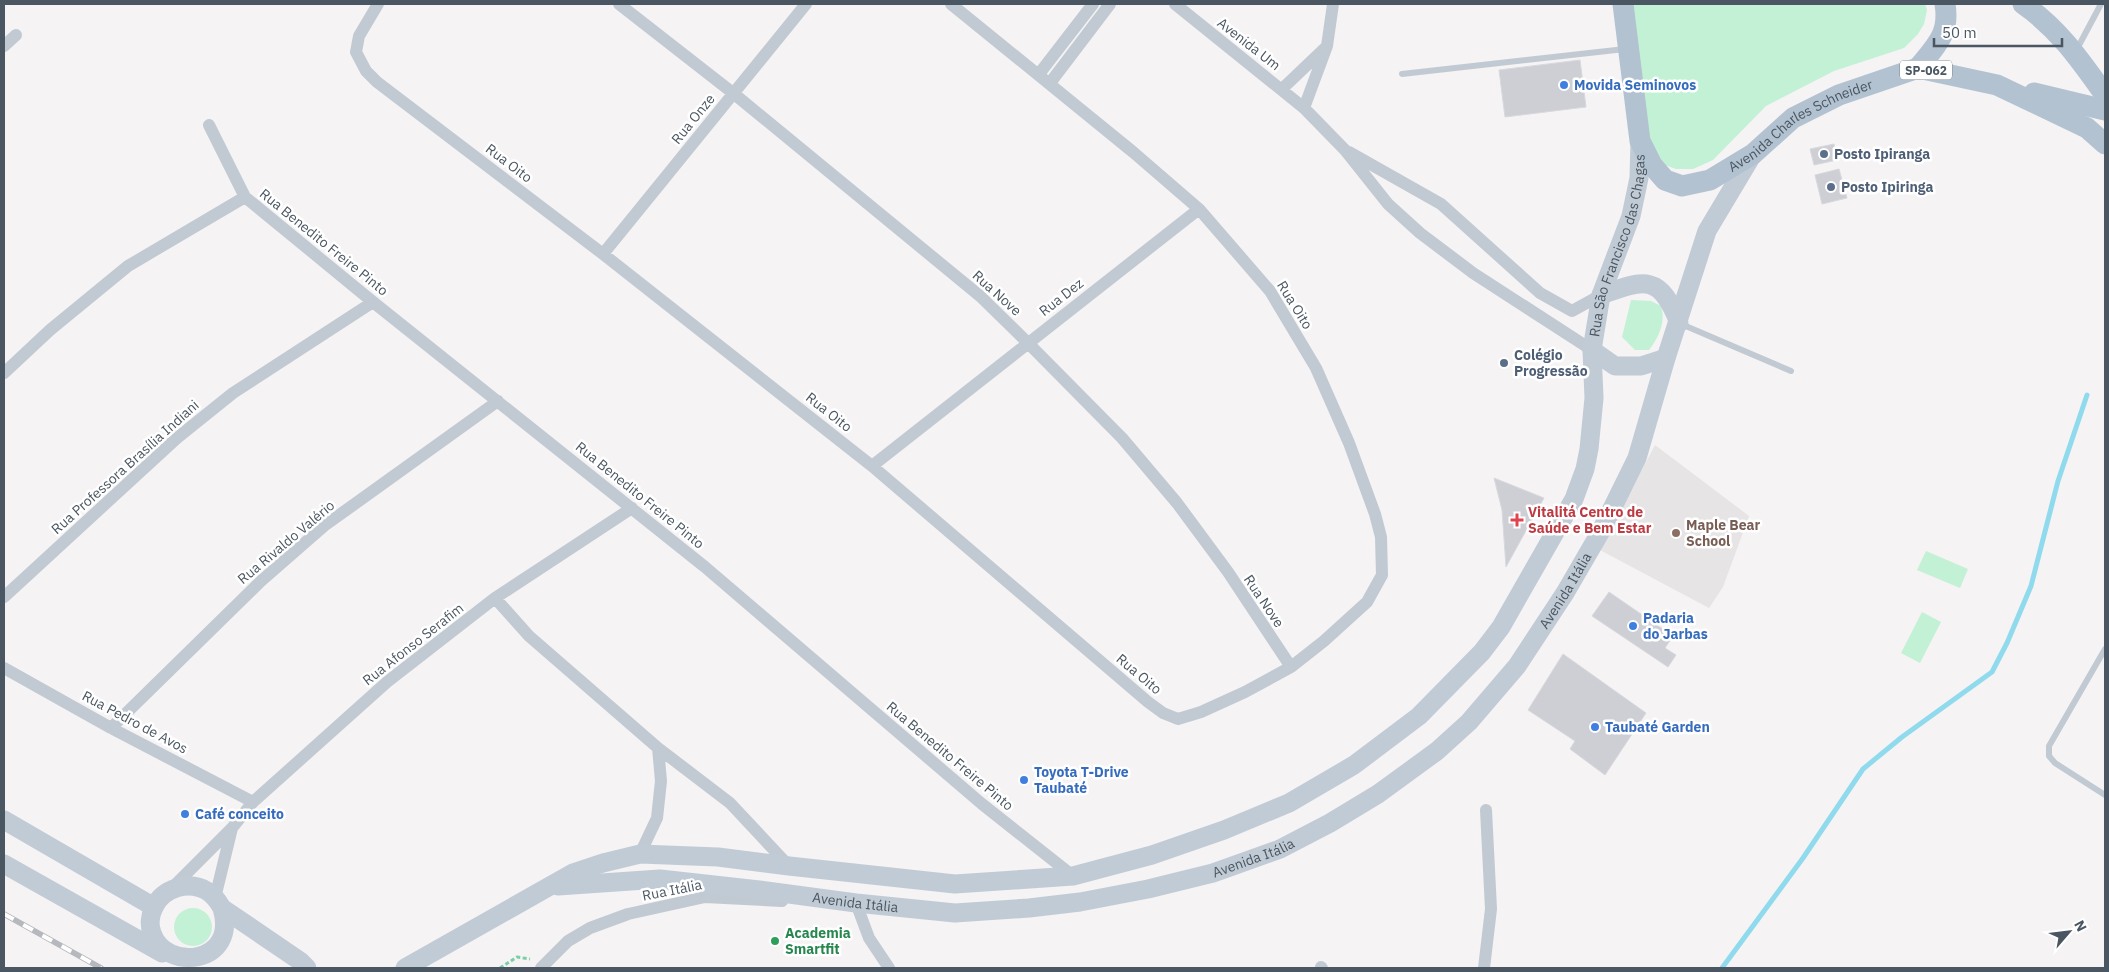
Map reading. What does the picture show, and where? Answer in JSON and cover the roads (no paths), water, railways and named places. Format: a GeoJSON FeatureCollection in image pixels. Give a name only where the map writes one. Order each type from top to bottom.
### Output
{"type":"FeatureCollection","features":[{"type":"Feature","properties":{"kind":"main road","name":"Avenida Charles Schneider"},"geometry":{"type":"LineString","coordinates":[[1623,4],[1640,142],[1652,165],[1665,180],[1682,186],[1710,180],[1753,154],[1793,118],[1839,95],[1918,68]]}},
{"type":"Feature","properties":{"kind":"main road","name":"SP-062"},"geometry":{"type":"LineString","coordinates":[[1945,4],[1946,26],[1938,45],[1918,68],[1997,85],[2087,128],[2105,144]]}},
{"type":"Feature","properties":{"kind":"main road"},"geometry":{"type":"LineString","coordinates":[[2023,4],[2048,22],[2099,78],[2105,95]]}},
{"type":"Feature","properties":{"kind":"main road"},"geometry":{"type":"LineString","coordinates":[[1997,85],[2105,110]]}},
{"type":"Feature","properties":{"kind":"main road","name":"Rua São Francisco das Chagas"},"geometry":{"type":"LineString","coordinates":[[1592,350],[1601,295],[1631,216],[1639,178],[1640,142]]}},
{"type":"Feature","properties":{"kind":"main road"},"geometry":{"type":"LineString","coordinates":[[1679,323],[1708,231],[1753,154]]}},
{"type":"Feature","properties":{"kind":"main road"},"geometry":{"type":"LineString","coordinates":[[1601,295],[1630,284],[1641,283],[1654,286],[1670,302],[1679,323]]}},
{"type":"Feature","properties":{"kind":"main road","name":"Avenida Itália"},"geometry":{"type":"LineString","coordinates":[[549,887],[660,879],[955,913],[1080,902],[1148,889],[1213,873],[1280,849],[1330,823],[1378,794],[1437,751],[1468,722],[1517,666],[1565,593],[1601,531],[1637,458],[1666,358],[1679,323]]}},
{"type":"Feature","properties":{"kind":"main road"},"geometry":{"type":"LineString","coordinates":[[1592,350],[1616,366],[1640,366],[1666,358]]}},
{"type":"Feature","properties":{"kind":"main road","name":"Avenida Itália"},"geometry":{"type":"LineString","coordinates":[[406,968],[572,873],[603,862],[640,854],[718,857],[955,884],[1073,876],[1152,855],[1224,830],[1288,803],[1354,765],[1419,716],[1464,670],[1501,627],[1574,500],[1585,469],[1594,398],[1592,350]]}},
{"type":"Feature","properties":{"kind":"main road"},"geometry":{"type":"LineString","coordinates":[[4,820],[154,907]]}},
{"type":"Feature","properties":{"kind":"main road"},"geometry":{"type":"LineString","coordinates":[[4,864],[178,961],[196,961],[207,957],[222,942],[226,920],[219,903]]}},
{"type":"Feature","properties":{"kind":"main road"},"geometry":{"type":"LineString","coordinates":[[178,961],[154,940],[151,923],[154,907],[160,898],[170,890],[182,886],[194,886],[205,890],[219,903],[307,968]]}},
{"type":"Feature","properties":{"kind":"street","name":"Rua Oito"},"geometry":{"type":"LineString","coordinates":[[378,4],[359,36],[356,52],[366,71],[377,82],[603,254],[872,466],[1163,713],[1178,719],[1201,712],[1245,692],[1291,667],[1324,641],[1367,602],[1382,575],[1381,537],[1375,514],[1349,443],[1316,368],[1270,291],[1199,209],[1050,83],[951,4]]}},
{"type":"Feature","properties":{"kind":"street","name":"Rua Nove"},"geometry":{"type":"LineString","coordinates":[[619,4],[733,94],[980,296],[1028,342],[1122,438],[1177,503],[1228,572],[1291,667]]}},
{"type":"Feature","properties":{"kind":"street","name":"Rua Onze"},"geometry":{"type":"LineString","coordinates":[[603,254],[806,4]]}},
{"type":"Feature","properties":{"kind":"street"},"geometry":{"type":"LineString","coordinates":[[1039,74],[1093,4]]}},
{"type":"Feature","properties":{"kind":"street"},"geometry":{"type":"LineString","coordinates":[[1050,83],[1110,4]]}},
{"type":"Feature","properties":{"kind":"street","name":"Avenida Um"},"geometry":{"type":"LineString","coordinates":[[1175,4],[1282,89],[1304,108],[1345,150]]}},
{"type":"Feature","properties":{"kind":"street"},"geometry":{"type":"LineString","coordinates":[[1304,108],[1327,46],[1333,4]]}},
{"type":"Feature","properties":{"kind":"street"},"geometry":{"type":"LineString","coordinates":[[4,46],[16,35]]}},
{"type":"Feature","properties":{"kind":"street"},"geometry":{"type":"LineString","coordinates":[[1282,89],[1327,46]]}},
{"type":"Feature","properties":{"kind":"street","name":"Rua Benedito Freire Pinto"},"geometry":{"type":"LineString","coordinates":[[208,125],[245,197],[373,302],[705,567],[982,804],[1073,876]]}},
{"type":"Feature","properties":{"kind":"street"},"geometry":{"type":"LineString","coordinates":[[1345,150],[1441,204],[1540,293],[1555,303],[1572,311],[1601,295]]}},
{"type":"Feature","properties":{"kind":"street"},"geometry":{"type":"LineString","coordinates":[[1345,150],[1388,204],[1420,233],[1472,273],[1592,350]]}},
{"type":"Feature","properties":{"kind":"street"},"geometry":{"type":"LineString","coordinates":[[4,373],[50,330],[128,266],[245,197]]}},
{"type":"Feature","properties":{"kind":"street","name":"Rua Dez"},"geometry":{"type":"LineString","coordinates":[[872,466],[1199,209]]}},
{"type":"Feature","properties":{"kind":"street","name":"Rua Professora Brasília Indiani"},"geometry":{"type":"LineString","coordinates":[[4,597],[177,438],[233,393],[373,302]]}},
{"type":"Feature","properties":{"kind":"street","name":"Rua Rivaldo Valério"},"geometry":{"type":"LineString","coordinates":[[111,728],[261,581],[324,526],[498,401]]}},
{"type":"Feature","properties":{"kind":"street","name":"Rua Afonso Serafim"},"geometry":{"type":"LineString","coordinates":[[170,890],[232,828],[253,802],[387,682],[495,598],[632,508]]}},
{"type":"Feature","properties":{"kind":"street"},"geometry":{"type":"LineString","coordinates":[[495,598],[529,636],[658,748],[730,803],[789,866]]}},
{"type":"Feature","properties":{"kind":"street","name":"Rua Pedro de Avos"},"geometry":{"type":"LineString","coordinates":[[4,668],[111,728],[253,802]]}},
{"type":"Feature","properties":{"kind":"street"},"geometry":{"type":"LineString","coordinates":[[640,854],[657,818],[661,781],[658,748]]}},
{"type":"Feature","properties":{"kind":"street"},"geometry":{"type":"LineString","coordinates":[[1484,968],[1491,909],[1486,810]]}},
{"type":"Feature","properties":{"kind":"street"},"geometry":{"type":"LineString","coordinates":[[219,903],[232,828]]}},
{"type":"Feature","properties":{"kind":"street","name":"Rua Itália"},"geometry":{"type":"LineString","coordinates":[[547,966],[568,941],[590,928],[628,914],[676,902],[705,897],[856,903]]}},
{"type":"Feature","properties":{"kind":"street"},"geometry":{"type":"LineString","coordinates":[[856,903],[868,938],[889,968]]}},
{"type":"Feature","properties":{"kind":"lane"},"geometry":{"type":"LineString","coordinates":[[2074,52],[2083,40],[2102,4]]}},
{"type":"Feature","properties":{"kind":"lane"},"geometry":{"type":"LineString","coordinates":[[1402,74],[1629,49]]}},
{"type":"Feature","properties":{"kind":"lane"},"geometry":{"type":"LineString","coordinates":[[1679,323],[1791,371]]}},
{"type":"Feature","properties":{"kind":"lane"},"geometry":{"type":"LineString","coordinates":[[2105,649],[2049,746],[2048,756],[2055,763],[2105,795]]}},
{"type":"Feature","properties":{"kind":"waterway"},"geometry":{"type":"LineString","coordinates":[[1722,968],[1803,858],[1863,769],[1902,737],[1992,672],[2007,643],[2031,586],[2058,481],[2087,395]]}},
{"type":"Feature","properties":{"kind":"railway"},"geometry":{"type":"LineString","coordinates":[[4,914],[101,968]]}},
{"type":"Feature","properties":{"kind":"place","name":"Movida Seminovos"},"geometry":{"type":"Point","coordinates":[1564,85]}},
{"type":"Feature","properties":{"kind":"place","name":"Posto Ipiranga"},"geometry":{"type":"Point","coordinates":[1824,154]}},
{"type":"Feature","properties":{"kind":"place","name":"Posto Ipiringa"},"geometry":{"type":"Point","coordinates":[1831,187]}},
{"type":"Feature","properties":{"kind":"place","name":"Colégio Progressão"},"geometry":{"type":"Point","coordinates":[1504,363]}},
{"type":"Feature","properties":{"kind":"place","name":"Vitalitá Centro de Saúde e Bem Estar"},"geometry":{"type":"Point","coordinates":[1517,520]}},
{"type":"Feature","properties":{"kind":"place","name":"Maple Bear School"},"geometry":{"type":"Point","coordinates":[1676,533]}},
{"type":"Feature","properties":{"kind":"place","name":"Padaria do Jarbas"},"geometry":{"type":"Point","coordinates":[1633,626]}},
{"type":"Feature","properties":{"kind":"place","name":"Taubaté Garden"},"geometry":{"type":"Point","coordinates":[1595,727]}},
{"type":"Feature","properties":{"kind":"place","name":"Toyota T-Drive Taubaté"},"geometry":{"type":"Point","coordinates":[1024,780]}},
{"type":"Feature","properties":{"kind":"place","name":"Café conceito"},"geometry":{"type":"Point","coordinates":[185,814]}},
{"type":"Feature","properties":{"kind":"place","name":"Academia Smartfit"},"geometry":{"type":"Point","coordinates":[775,941]}}]}
